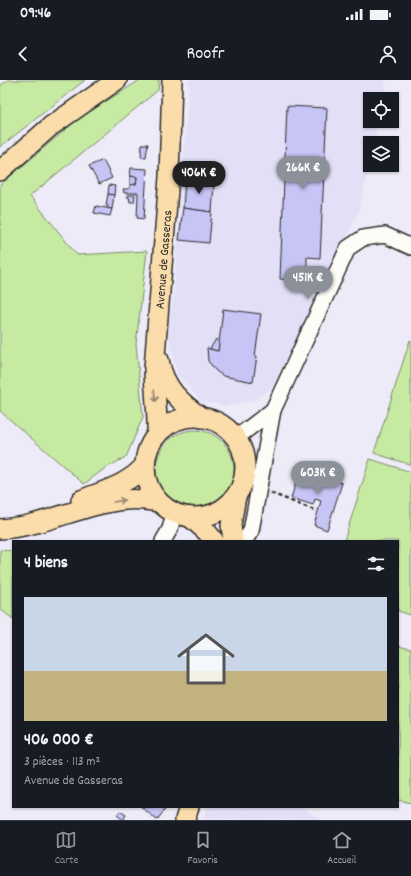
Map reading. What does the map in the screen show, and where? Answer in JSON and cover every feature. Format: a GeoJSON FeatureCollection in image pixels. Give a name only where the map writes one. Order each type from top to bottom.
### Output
{"type":"FeatureCollection","features":[{"type":"Feature","properties":{"kind":"main road"},"geometry":{"type":"LineString","coordinates":[[0,171],[51,126],[117,80]]}},
{"type":"Feature","properties":{"kind":"main road","name":"Avenue de Gasseras"},"geometry":{"type":"LineString","coordinates":[[157,435],[158,416],[154,388],[154,368],[169,177],[172,80]]}},
{"type":"Feature","properties":{"kind":"main road","name":"Avenue de Gasseras"},"geometry":{"type":"LineString","coordinates":[[156,343],[161,370],[167,385],[177,397],[202,418]]}},
{"type":"Feature","properties":{"kind":"main road"},"geometry":{"type":"LineString","coordinates":[[158,502],[151,491],[146,478],[145,465],[147,454],[157,435],[166,426],[177,420],[189,417],[215,421],[226,428],[236,438],[242,452],[245,467],[242,482],[236,496],[231,525],[233,540]]}},
{"type":"Feature","properties":{"kind":"main road"},"geometry":{"type":"LineString","coordinates":[[0,518],[34,512],[80,500],[130,479],[138,474],[145,465]]}},
{"type":"Feature","properties":{"kind":"main road"},"geometry":{"type":"LineString","coordinates":[[182,515],[200,517],[215,512],[229,504],[236,496]]}},
{"type":"Feature","properties":{"kind":"main road"},"geometry":{"type":"LineString","coordinates":[[0,529],[16,528],[99,505],[124,500],[158,502],[182,515],[208,532],[213,540]]}},
{"type":"Feature","properties":{"kind":"main road"},"geometry":{"type":"LineString","coordinates":[[185,820],[189,808]]}},
{"type":"Feature","properties":{"kind":"street"},"geometry":{"type":"LineString","coordinates":[[245,540],[251,531],[261,481],[272,410],[348,248],[363,238],[385,235],[411,247]]}},
{"type":"Feature","properties":{"kind":"street"},"geometry":{"type":"LineString","coordinates":[[308,305],[310,329]]}},
{"type":"Feature","properties":{"kind":"street"},"geometry":{"type":"LineString","coordinates":[[236,438],[272,410]]}},
{"type":"Feature","properties":{"kind":"street"},"geometry":{"type":"LineString","coordinates":[[164,540],[170,529],[182,515]]}},
{"type":"Feature","properties":{"kind":"path"},"geometry":{"type":"LineString","coordinates":[[261,481],[269,492],[314,510]]}},
{"type":"Feature","properties":{"kind":"shaded area"},"geometry":{"type":"Polygon","coordinates":[[[189,80],[386,80],[384,92],[363,92],[363,128],[376,128],[375,136],[363,136],[363,172],[367,172],[359,211],[277,385],[252,401],[225,406],[201,401],[177,374],[168,333],[174,292],[189,80]]]}},
{"type":"Feature","properties":{"kind":"shaded area"},"geometry":{"type":"Polygon","coordinates":[[[208,808],[303,808],[321,820],[203,820],[208,808]]]}},
{"type":"Feature","properties":{"kind":"green space"},"geometry":{"type":"Polygon","coordinates":[[[8,80],[85,80],[0,147],[0,86],[8,80]]]}},
{"type":"Feature","properties":{"kind":"green space"},"geometry":{"type":"Polygon","coordinates":[[[140,80],[159,80],[158,90],[30,196],[77,255],[147,251],[136,344],[143,417],[126,457],[104,469],[84,484],[0,411],[0,185],[78,119],[140,80]]]}},
{"type":"Feature","properties":{"kind":"green space"},"geometry":{"type":"Polygon","coordinates":[[[410,340],[411,341],[411,465],[374,453],[410,340]]]}},
{"type":"Feature","properties":{"kind":"green space"},"geometry":{"type":"Polygon","coordinates":[[[187,430],[203,430],[217,436],[228,447],[234,461],[234,477],[228,491],[217,502],[203,508],[187,508],[173,502],[162,491],[156,477],[156,461],[162,447],[173,436],[187,430]]]}},
{"type":"Feature","properties":{"kind":"green space"},"geometry":{"type":"Polygon","coordinates":[[[370,459],[411,472],[411,615],[399,611],[399,540],[344,540],[370,459]]]}},
{"type":"Feature","properties":{"kind":"green space"},"geometry":{"type":"Polygon","coordinates":[[[0,550],[12,551],[12,618],[0,609],[0,550]]]}},
{"type":"Feature","properties":{"kind":"green space"},"geometry":{"type":"Polygon","coordinates":[[[399,646],[411,649],[411,803],[399,800],[399,646]]]}},
{"type":"Feature","properties":{"kind":"building"},"geometry":{"type":"Polygon","coordinates":[[[287,106],[327,108],[320,258],[307,257],[307,281],[280,279],[287,106]]]}},
{"type":"Feature","properties":{"kind":"building"},"geometry":{"type":"Polygon","coordinates":[[[142,144],[148,144],[146,157],[141,157],[142,144]]]}},
{"type":"Feature","properties":{"kind":"building"},"geometry":{"type":"Polygon","coordinates":[[[103,160],[112,178],[99,184],[89,166],[103,160]]]}},
{"type":"Feature","properties":{"kind":"building"},"geometry":{"type":"Polygon","coordinates":[[[131,168],[147,169],[144,219],[137,218],[138,193],[124,193],[123,189],[129,189],[130,185],[136,184],[137,177],[130,176],[131,168]]]}},
{"type":"Feature","properties":{"kind":"building"},"geometry":{"type":"Polygon","coordinates":[[[130,176],[137,177],[136,184],[130,185],[130,176]]]}},
{"type":"Feature","properties":{"kind":"building"},"geometry":{"type":"Polygon","coordinates":[[[185,180],[211,181],[214,183],[212,212],[183,208],[185,180]]]}},
{"type":"Feature","properties":{"kind":"building"},"geometry":{"type":"Polygon","coordinates":[[[109,185],[115,186],[114,195],[108,194],[109,185]]]}},
{"type":"Feature","properties":{"kind":"building"},"geometry":{"type":"Polygon","coordinates":[[[108,194],[114,195],[112,209],[107,209],[108,205],[106,205],[108,194]]]}},
{"type":"Feature","properties":{"kind":"building"},"geometry":{"type":"Polygon","coordinates":[[[127,195],[135,195],[134,202],[130,202],[127,195]]]}},
{"type":"Feature","properties":{"kind":"building"},"geometry":{"type":"Polygon","coordinates":[[[96,206],[112,209],[110,216],[94,213],[96,206]]]}},
{"type":"Feature","properties":{"kind":"building"},"geometry":{"type":"Polygon","coordinates":[[[183,208],[212,212],[209,243],[179,240],[183,208]]]}},
{"type":"Feature","properties":{"kind":"building"},"geometry":{"type":"Polygon","coordinates":[[[223,309],[261,314],[253,382],[223,376],[216,371],[208,361],[207,348],[218,351],[223,309]]]}},
{"type":"Feature","properties":{"kind":"building"},"geometry":{"type":"Polygon","coordinates":[[[216,339],[219,343],[218,351],[210,349],[216,339]]]}},
{"type":"Feature","properties":{"kind":"building"},"geometry":{"type":"Polygon","coordinates":[[[300,470],[342,483],[327,530],[314,525],[321,501],[315,499],[313,505],[291,498],[300,470]]]}},
{"type":"Feature","properties":{"kind":"building"},"geometry":{"type":"Polygon","coordinates":[[[142,808],[166,808],[157,820],[142,808]]]}},
{"type":"Feature","properties":{"kind":"building"},"geometry":{"type":"Polygon","coordinates":[[[120,811],[126,815],[123,820],[117,815],[120,811]]]}}]}
